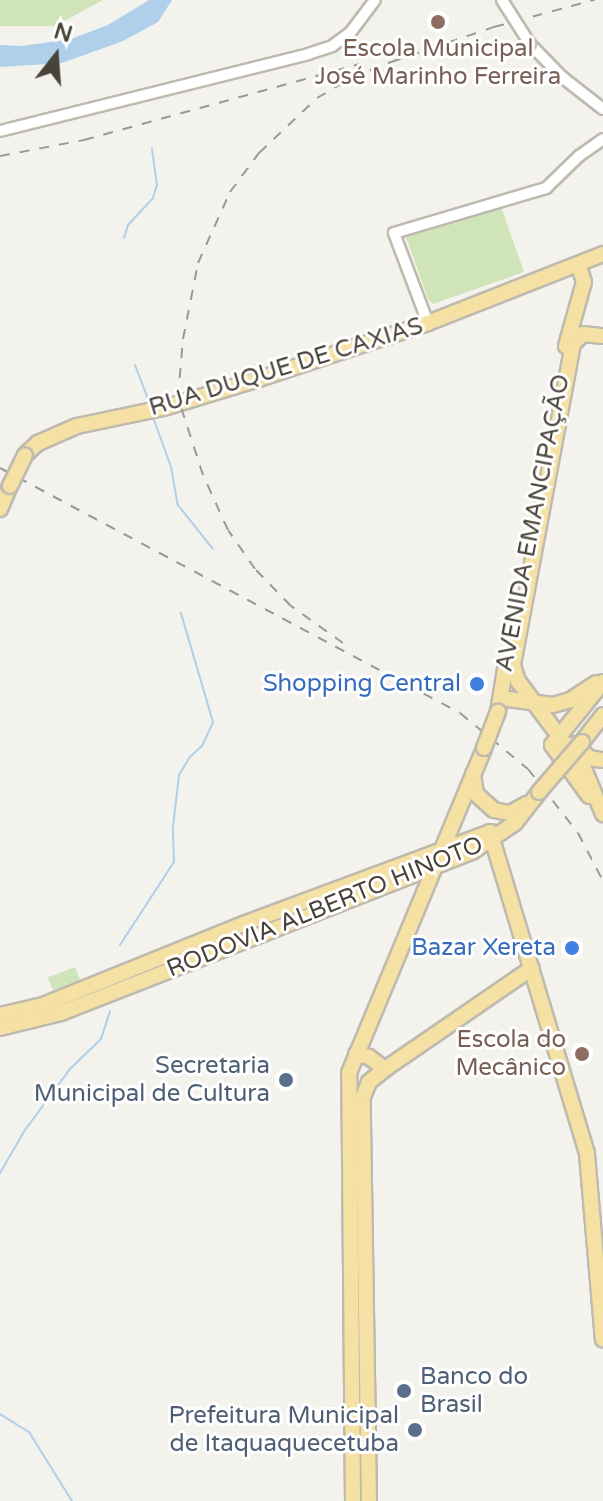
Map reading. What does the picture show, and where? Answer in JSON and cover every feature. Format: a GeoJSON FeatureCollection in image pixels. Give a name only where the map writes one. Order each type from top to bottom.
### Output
{"type":"FeatureCollection","features":[{"type":"Feature","properties":{"kind":"main road","name":"RUA DUQUE DE CAXIAS"},"geometry":{"type":"LineString","coordinates":[[0,509],[25,455],[38,443],[77,426],[207,396],[428,323],[585,263]]}},
{"type":"Feature","properties":{"kind":"main road"},"geometry":{"type":"LineString","coordinates":[[576,332],[585,263]]}},
{"type":"Feature","properties":{"kind":"main road"},"geometry":{"type":"LineString","coordinates":[[576,332],[575,277],[585,263]]}},
{"type":"Feature","properties":{"kind":"main road"},"geometry":{"type":"LineString","coordinates":[[576,332],[603,336]]}},
{"type":"Feature","properties":{"kind":"main road","name":"AVENIDA EMANCIPAÇÃO"},"geometry":{"type":"LineString","coordinates":[[535,704],[515,675],[514,658],[576,332]]}},
{"type":"Feature","properties":{"kind":"main road","name":"AVENIDA EMANCIPAÇÃO"},"geometry":{"type":"LineString","coordinates":[[349,1073],[436,867],[499,705],[576,332]]}},
{"type":"Feature","properties":{"kind":"main road"},"geometry":{"type":"LineString","coordinates":[[499,705],[562,703],[603,680]]}},
{"type":"Feature","properties":{"kind":"main road"},"geometry":{"type":"LineString","coordinates":[[554,740],[603,680]]}},
{"type":"Feature","properties":{"kind":"main road"},"geometry":{"type":"LineString","coordinates":[[535,704],[603,817]]}},
{"type":"Feature","properties":{"kind":"main road","name":"RODOVIA ALBERTO HINOTO"},"geometry":{"type":"LineString","coordinates":[[0,1028],[61,1013],[436,867],[515,823],[603,715]]}},
{"type":"Feature","properties":{"kind":"main road"},"geometry":{"type":"LineString","coordinates":[[567,722],[569,736],[583,755],[602,759]]}},
{"type":"Feature","properties":{"kind":"main road"},"geometry":{"type":"LineString","coordinates":[[578,771],[602,759]]}},
{"type":"Feature","properties":{"kind":"main road"},"geometry":{"type":"LineString","coordinates":[[473,774],[476,794],[494,810],[517,811],[535,796]]}},
{"type":"Feature","properties":{"kind":"main road"},"geometry":{"type":"LineString","coordinates":[[489,835],[587,1154],[603,1339]]}},
{"type":"Feature","properties":{"kind":"main road","name":"RODOVIA ALBERTO HINOTO"},"geometry":{"type":"LineString","coordinates":[[0,1015],[43,1005],[443,848],[489,835]]}},
{"type":"Feature","properties":{"kind":"main road"},"geometry":{"type":"LineString","coordinates":[[369,1501],[361,1105],[369,1082],[385,1069],[532,968]]}},
{"type":"Feature","properties":{"kind":"main road"},"geometry":{"type":"LineString","coordinates":[[356,1054],[369,1057],[385,1069]]}},
{"type":"Feature","properties":{"kind":"main road"},"geometry":{"type":"LineString","coordinates":[[353,1501],[349,1073],[369,1082]]}},
{"type":"Feature","properties":{"kind":"main road"},"geometry":{"type":"LineString","coordinates":[[350,1301],[366,1303]]}},
{"type":"Feature","properties":{"kind":"street"},"geometry":{"type":"LineString","coordinates":[[0,131],[332,46],[350,33],[375,0]]}},
{"type":"Feature","properties":{"kind":"street"},"geometry":{"type":"LineString","coordinates":[[502,0],[530,44],[562,77],[603,109]]}},
{"type":"Feature","properties":{"kind":"street"},"geometry":{"type":"LineString","coordinates":[[428,323],[394,233],[507,197],[546,188],[579,156],[603,139]]}},
{"type":"Feature","properties":{"kind":"green space"},"geometry":{"type":"Polygon","coordinates":[[[0,0],[103,0],[55,26],[0,26],[0,0]]]}},
{"type":"Feature","properties":{"kind":"green space"},"geometry":{"type":"Polygon","coordinates":[[[500,204],[524,272],[433,304],[428,299],[405,234],[500,204]]]}},
{"type":"Feature","properties":{"kind":"green space"},"geometry":{"type":"Polygon","coordinates":[[[75,967],[80,980],[53,990],[48,977],[75,967]]]}},
{"type":"Feature","properties":{"kind":"water"},"geometry":{"type":"Polygon","coordinates":[[[149,0],[172,0],[158,22],[123,41],[62,63],[0,67],[0,45],[22,46],[71,39],[108,25],[149,0]]]}},
{"type":"Feature","properties":{"kind":"waterway"},"geometry":{"type":"LineString","coordinates":[[124,238],[128,225],[153,198],[157,185],[152,148]]}},
{"type":"Feature","properties":{"kind":"waterway"},"geometry":{"type":"LineString","coordinates":[[135,365],[149,401]]}},
{"type":"Feature","properties":{"kind":"waterway"},"geometry":{"type":"LineString","coordinates":[[154,420],[171,467],[178,505],[213,549]]}},
{"type":"Feature","properties":{"kind":"waterway"},"geometry":{"type":"LineString","coordinates":[[120,945],[174,862],[173,827],[179,775],[190,757],[202,746],[213,722],[181,613]]}},
{"type":"Feature","properties":{"kind":"waterway"},"geometry":{"type":"LineString","coordinates":[[0,1173],[25,1130],[70,1069],[101,1039],[110,1011]]}},
{"type":"Feature","properties":{"kind":"waterway"},"geometry":{"type":"LineString","coordinates":[[0,1414],[29,1432],[72,1501]]}},
{"type":"Feature","properties":{"kind":"railway"},"geometry":{"type":"LineString","coordinates":[[343,643],[291,606],[255,569],[228,530],[203,475],[178,398],[183,339],[198,263],[230,192],[259,153],[317,98],[351,78],[391,62],[494,27],[594,0]]}},
{"type":"Feature","properties":{"kind":"railway"},"geometry":{"type":"LineString","coordinates":[[0,156],[84,140],[360,64]]}},
{"type":"Feature","properties":{"kind":"railway"},"geometry":{"type":"LineString","coordinates":[[0,468],[460,713],[528,769],[578,833],[603,881]]}},
{"type":"Feature","properties":{"kind":"place","name":"Escola Municipal José Marinho Ferreira"},"geometry":{"type":"Point","coordinates":[438,22]}},
{"type":"Feature","properties":{"kind":"place","name":"Shopping Central"},"geometry":{"type":"Point","coordinates":[477,684]}},
{"type":"Feature","properties":{"kind":"place","name":"Bazar Xereta"},"geometry":{"type":"Point","coordinates":[572,948]}},
{"type":"Feature","properties":{"kind":"place","name":"Escola do Mecânico"},"geometry":{"type":"Point","coordinates":[582,1054]}},
{"type":"Feature","properties":{"kind":"place","name":"Secretaria Municipal de Cultura"},"geometry":{"type":"Point","coordinates":[286,1080]}},
{"type":"Feature","properties":{"kind":"place","name":"Banco do Brasil"},"geometry":{"type":"Point","coordinates":[404,1391]}},
{"type":"Feature","properties":{"kind":"place","name":"Prefeitura Municipal de Itaquaquecetuba"},"geometry":{"type":"Point","coordinates":[415,1430]}}]}
